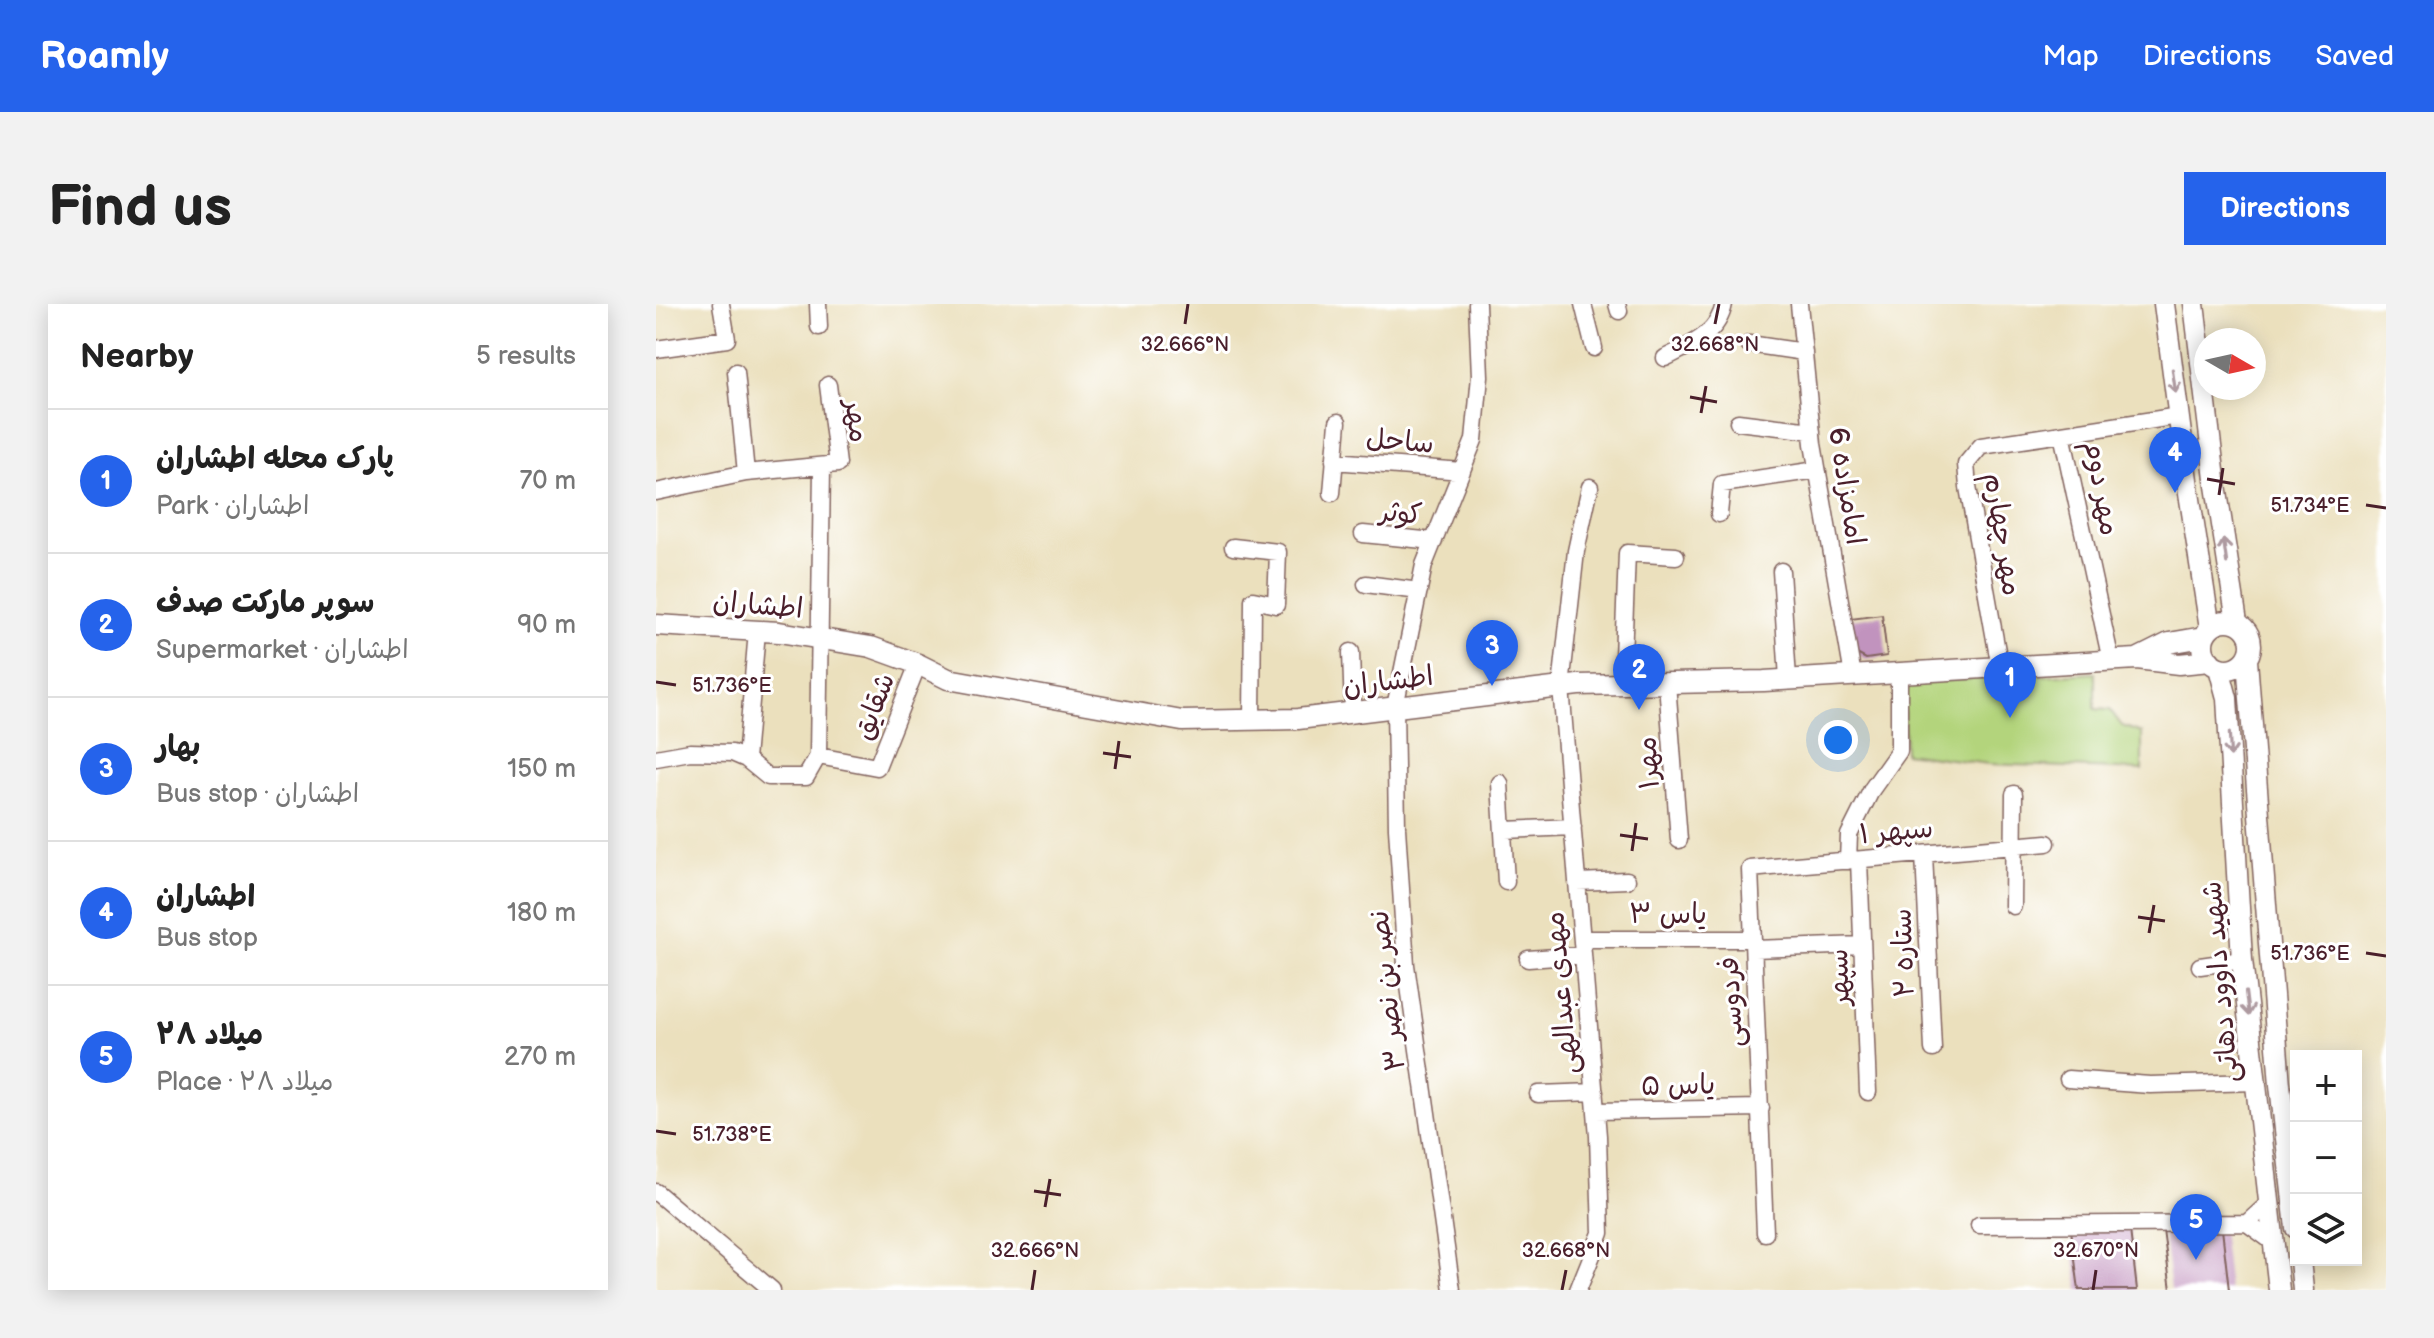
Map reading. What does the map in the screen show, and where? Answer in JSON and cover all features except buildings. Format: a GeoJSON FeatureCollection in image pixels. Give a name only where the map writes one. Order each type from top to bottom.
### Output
{"type":"FeatureCollection","features":[{"type":"Feature","properties":{"kind":"street"},"geometry":{"type":"LineString","coordinates":[[656,349],[727,339],[721,304]]}},
{"type":"Feature","properties":{"kind":"street"},"geometry":{"type":"LineString","coordinates":[[818,304],[819,327]]}},
{"type":"Feature","properties":{"kind":"street","name":"نصر بن نصر ۳"},"geometry":{"type":"LineString","coordinates":[[1452,1290],[1406,965],[1397,828],[1395,707],[1424,565],[1474,440],[1480,376],[1477,304]]}},
{"type":"Feature","properties":{"kind":"street"},"geometry":{"type":"LineString","coordinates":[[1583,304],[1594,348]]}},
{"type":"Feature","properties":{"kind":"street"},"geometry":{"type":"LineString","coordinates":[[1665,358],[1708,335],[1722,314],[1724,304]]}},
{"type":"Feature","properties":{"kind":"street","name":"امامزاده 6"},"geometry":{"type":"LineString","coordinates":[[1799,304],[1817,470],[1853,676]]}},
{"type":"Feature","properties":{"kind":"street"},"geometry":{"type":"LineString","coordinates":[[2164,304],[2207,633],[2203,645],[2215,665],[2232,669],[2247,660],[2251,641],[2244,627],[2237,622],[2219,621],[2207,633]]}},
{"type":"Feature","properties":{"kind":"street"},"geometry":{"type":"LineString","coordinates":[[2194,304],[2215,479],[2237,622]]}},
{"type":"Feature","properties":{"kind":"street"},"geometry":{"type":"LineString","coordinates":[[1749,344],[1804,352]]}},
{"type":"Feature","properties":{"kind":"street"},"geometry":{"type":"LineString","coordinates":[[736,372],[746,473]]}},
{"type":"Feature","properties":{"kind":"street","name":"مهر"},"geometry":{"type":"LineString","coordinates":[[818,756],[819,639],[830,466],[828,385]]}},
{"type":"Feature","properties":{"kind":"street","name":"مهر دوم"},"geometry":{"type":"LineString","coordinates":[[2111,661],[2062,434],[2179,416]]}},
{"type":"Feature","properties":{"kind":"street"},"geometry":{"type":"LineString","coordinates":[[1332,493],[1338,422]]}},
{"type":"Feature","properties":{"kind":"street"},"geometry":{"type":"LineString","coordinates":[[1738,422],[1812,431]]}},
{"type":"Feature","properties":{"kind":"street","name":"مهر چهارم"},"geometry":{"type":"LineString","coordinates":[[2000,668],[1966,464],[1981,446],[2062,434]]}},
{"type":"Feature","properties":{"kind":"street","name":"ساحل"},"geometry":{"type":"LineString","coordinates":[[1334,461],[1462,471]]}},
{"type":"Feature","properties":{"kind":"street"},"geometry":{"type":"LineString","coordinates":[[656,492],[746,473],[830,466]]}},
{"type":"Feature","properties":{"kind":"street"},"geometry":{"type":"LineString","coordinates":[[1719,514],[1722,484],[1817,470]]}},
{"type":"Feature","properties":{"kind":"street","name":"مهدی عبدالهی"},"geometry":{"type":"LineString","coordinates":[[1578,1290],[1601,1233],[1595,1092],[1561,687],[1576,551],[1590,487]]}},
{"type":"Feature","properties":{"kind":"street","name":"کوثر"},"geometry":{"type":"LineString","coordinates":[[1363,534],[1434,541]]}},
{"type":"Feature","properties":{"kind":"street"},"geometry":{"type":"LineString","coordinates":[[1233,547],[1278,552],[1276,605],[1253,600],[1252,720]]}},
{"type":"Feature","properties":{"kind":"street"},"geometry":{"type":"LineString","coordinates":[[1622,684],[1627,553],[1676,556]]}},
{"type":"Feature","properties":{"kind":"street"},"geometry":{"type":"LineString","coordinates":[[1781,571],[1788,679]]}},
{"type":"Feature","properties":{"kind":"street"},"geometry":{"type":"LineString","coordinates":[[1366,584],[1419,591]]}},
{"type":"Feature","properties":{"kind":"street","name":"اطشاران"},"geometry":{"type":"LineString","coordinates":[[656,625],[757,631],[871,647],[948,679],[1182,721],[1298,719],[1561,687],[1853,676],[2137,659],[2215,665]]}},
{"type":"Feature","properties":{"kind":"street"},"geometry":{"type":"LineString","coordinates":[[746,759],[757,631]]}},
{"type":"Feature","properties":{"kind":"street","name":"اطشاران"},"geometry":{"type":"LineString","coordinates":[[2137,659],[2169,643],[2207,633]]}},
{"type":"Feature","properties":{"kind":"street"},"geometry":{"type":"LineString","coordinates":[[1351,652],[1353,713]]}},
{"type":"Feature","properties":{"kind":"street","name":"شهید داوود دهاتی"},"geometry":{"type":"LineString","coordinates":[[2247,660],[2280,1085],[2292,1194]]}},
{"type":"Feature","properties":{"kind":"street","name":"شقایق"},"geometry":{"type":"LineString","coordinates":[[818,756],[877,767],[918,664]]}},
{"type":"Feature","properties":{"kind":"street","name":"شهید داوود دهاتی"},"geometry":{"type":"LineString","coordinates":[[2215,665],[2227,698],[2242,960],[2279,1290]]}},
{"type":"Feature","properties":{"kind":"street","name":"سپهر"},"geometry":{"type":"LineString","coordinates":[[1868,1092],[1862,945],[1849,835],[1872,789],[1899,751],[1899,673]]}},
{"type":"Feature","properties":{"kind":"street","name":"مهر۱"},"geometry":{"type":"LineString","coordinates":[[1667,683],[1679,840]]}},
{"type":"Feature","properties":{"kind":"street"},"geometry":{"type":"LineString","coordinates":[[656,758],[690,752],[732,753],[746,759],[768,777],[806,777],[818,756]]}},
{"type":"Feature","properties":{"kind":"street"},"geometry":{"type":"LineString","coordinates":[[1500,783],[1506,882]]}},
{"type":"Feature","properties":{"kind":"street"},"geometry":{"type":"LineString","coordinates":[[2013,906],[2014,794]]}},
{"type":"Feature","properties":{"kind":"street"},"geometry":{"type":"LineString","coordinates":[[1505,830],[1573,827]]}},
{"type":"Feature","properties":{"kind":"street","name":"سپهر ۱"},"geometry":{"type":"LineString","coordinates":[[1750,869],[2047,843]]}},
{"type":"Feature","properties":{"kind":"street","name":"ستاره ۲"},"geometry":{"type":"LineString","coordinates":[[1924,854],[1933,1049]]}},
{"type":"Feature","properties":{"kind":"street","name":"فردوسی"},"geometry":{"type":"LineString","coordinates":[[1750,869],[1765,1233]]}},
{"type":"Feature","properties":{"kind":"street"},"geometry":{"type":"LineString","coordinates":[[1577,882],[1627,880]]}},
{"type":"Feature","properties":{"kind":"street","name":"یاس ۳"},"geometry":{"type":"LineString","coordinates":[[1528,959],[1583,947],[1862,945]]}},
{"type":"Feature","properties":{"kind":"street"},"geometry":{"type":"LineString","coordinates":[[2200,966],[2242,960]]}},
{"type":"Feature","properties":{"kind":"street"},"geometry":{"type":"LineString","coordinates":[[2068,1079],[2150,1085],[2257,1082]]}},
{"type":"Feature","properties":{"kind":"street"},"geometry":{"type":"LineString","coordinates":[[1538,1094],[1595,1092]]}},
{"type":"Feature","properties":{"kind":"street","name":"یاس ۵"},"geometry":{"type":"LineString","coordinates":[[1596,1111],[1761,1108]]}},
{"type":"Feature","properties":{"kind":"street"},"geometry":{"type":"LineString","coordinates":[[656,1192],[772,1290]]}},
{"type":"Feature","properties":{"kind":"street"},"geometry":{"type":"LineString","coordinates":[[2247,1223],[2269,1203]]}},
{"type":"Feature","properties":{"kind":"street"},"geometry":{"type":"LineString","coordinates":[[1979,1225],[2247,1223],[2273,1242]]}},
{"type":"Feature","properties":{"kind":"street"},"geometry":{"type":"LineString","coordinates":[[2301,1266],[2303,1290]]}},
{"type":"Feature","properties":{"kind":"green space"},"geometry":{"type":"Polygon","coordinates":[[[2095,673],[2095,709],[2110,710],[2122,726],[2142,733],[2142,770],[1989,764],[1905,753],[1903,694],[1913,682],[2095,673]]]}},
{"type":"Feature","properties":{"kind":"place","name":"اطشاران"},"geometry":{"type":"Point","coordinates":[2175,493]}},
{"type":"Feature","properties":{"kind":"place","name":"بهار"},"geometry":{"type":"Point","coordinates":[1492,686]}},
{"type":"Feature","properties":{"kind":"place","name":"سوپر مارکت صدف"},"geometry":{"type":"Point","coordinates":[1639,710]}},
{"type":"Feature","properties":{"kind":"place","name":"پارک محله اطشاران"},"geometry":{"type":"Point","coordinates":[2010,718]}},
{"type":"Feature","properties":{"kind":"place","name":"میلاد ۲۸"},"geometry":{"type":"Point","coordinates":[2196,1260]}}]}
